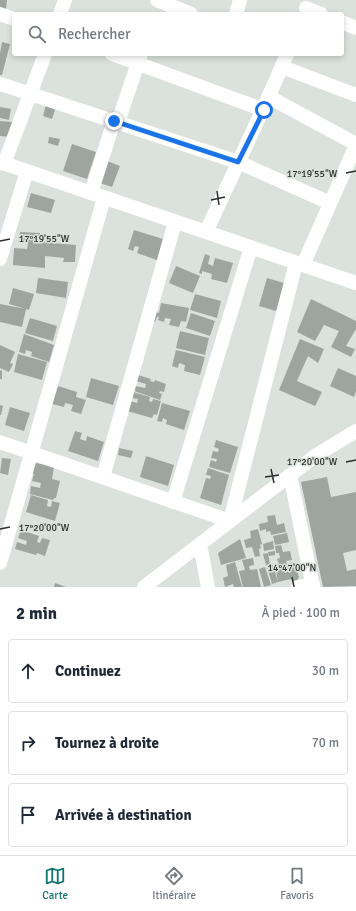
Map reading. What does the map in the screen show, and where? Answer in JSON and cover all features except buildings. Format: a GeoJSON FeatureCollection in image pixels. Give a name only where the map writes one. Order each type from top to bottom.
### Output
{"type":"FeatureCollection","features":[{"type":"Feature","properties":{"kind":"street"},"geometry":{"type":"LineString","coordinates":[[61,12],[65,0]]}},
{"type":"Feature","properties":{"kind":"street"},"geometry":{"type":"LineString","coordinates":[[237,12],[240,0]]}},
{"type":"Feature","properties":{"kind":"street"},"geometry":{"type":"LineString","coordinates":[[164,4],[186,12]]}},
{"type":"Feature","properties":{"kind":"street"},"geometry":{"type":"LineString","coordinates":[[306,7],[317,12]]}},
{"type":"Feature","properties":{"kind":"street"},"geometry":{"type":"LineString","coordinates":[[0,14],[12,18]]}},
{"type":"Feature","properties":{"kind":"street"},"geometry":{"type":"LineString","coordinates":[[344,23],[356,28]]}},
{"type":"Feature","properties":{"kind":"street"},"geometry":{"type":"LineString","coordinates":[[44,56],[31,94],[2,163],[356,283]]}},
{"type":"Feature","properties":{"kind":"street"},"geometry":{"type":"LineString","coordinates":[[126,56],[140,58],[267,103],[356,144],[330,203],[300,264],[230,521]]}},
{"type":"Feature","properties":{"kind":"street"},"geometry":{"type":"LineString","coordinates":[[0,563],[31,453],[116,122],[140,58]]}},
{"type":"Feature","properties":{"kind":"street"},"geometry":{"type":"LineString","coordinates":[[206,232],[267,103],[283,58],[356,95]]}},
{"type":"Feature","properties":{"kind":"street"},"geometry":{"type":"LineString","coordinates":[[0,84],[238,162],[330,203]]}},
{"type":"Feature","properties":{"kind":"street"},"geometry":{"type":"LineString","coordinates":[[0,259],[27,171]]}},
{"type":"Feature","properties":{"kind":"street"},"geometry":{"type":"LineString","coordinates":[[103,477],[175,222]]}},
{"type":"Feature","properties":{"kind":"street"},"geometry":{"type":"LineString","coordinates":[[173,502],[251,247]]}},
{"type":"Feature","properties":{"kind":"street"},"geometry":{"type":"LineString","coordinates":[[144,587],[315,456],[356,431]]}},
{"type":"Feature","properties":{"kind":"street"},"geometry":{"type":"LineString","coordinates":[[0,442],[230,521]]}},
{"type":"Feature","properties":{"kind":"street"},"geometry":{"type":"LineString","coordinates":[[290,475],[313,586],[298,587]]}},
{"type":"Feature","properties":{"kind":"street"},"geometry":{"type":"LineString","coordinates":[[200,544],[208,587]]}},
{"type":"Feature","properties":{"kind":"route"},"geometry":{"type":"LineString","coordinates":[[114,121],[238,162],[264,110]]}}]}
